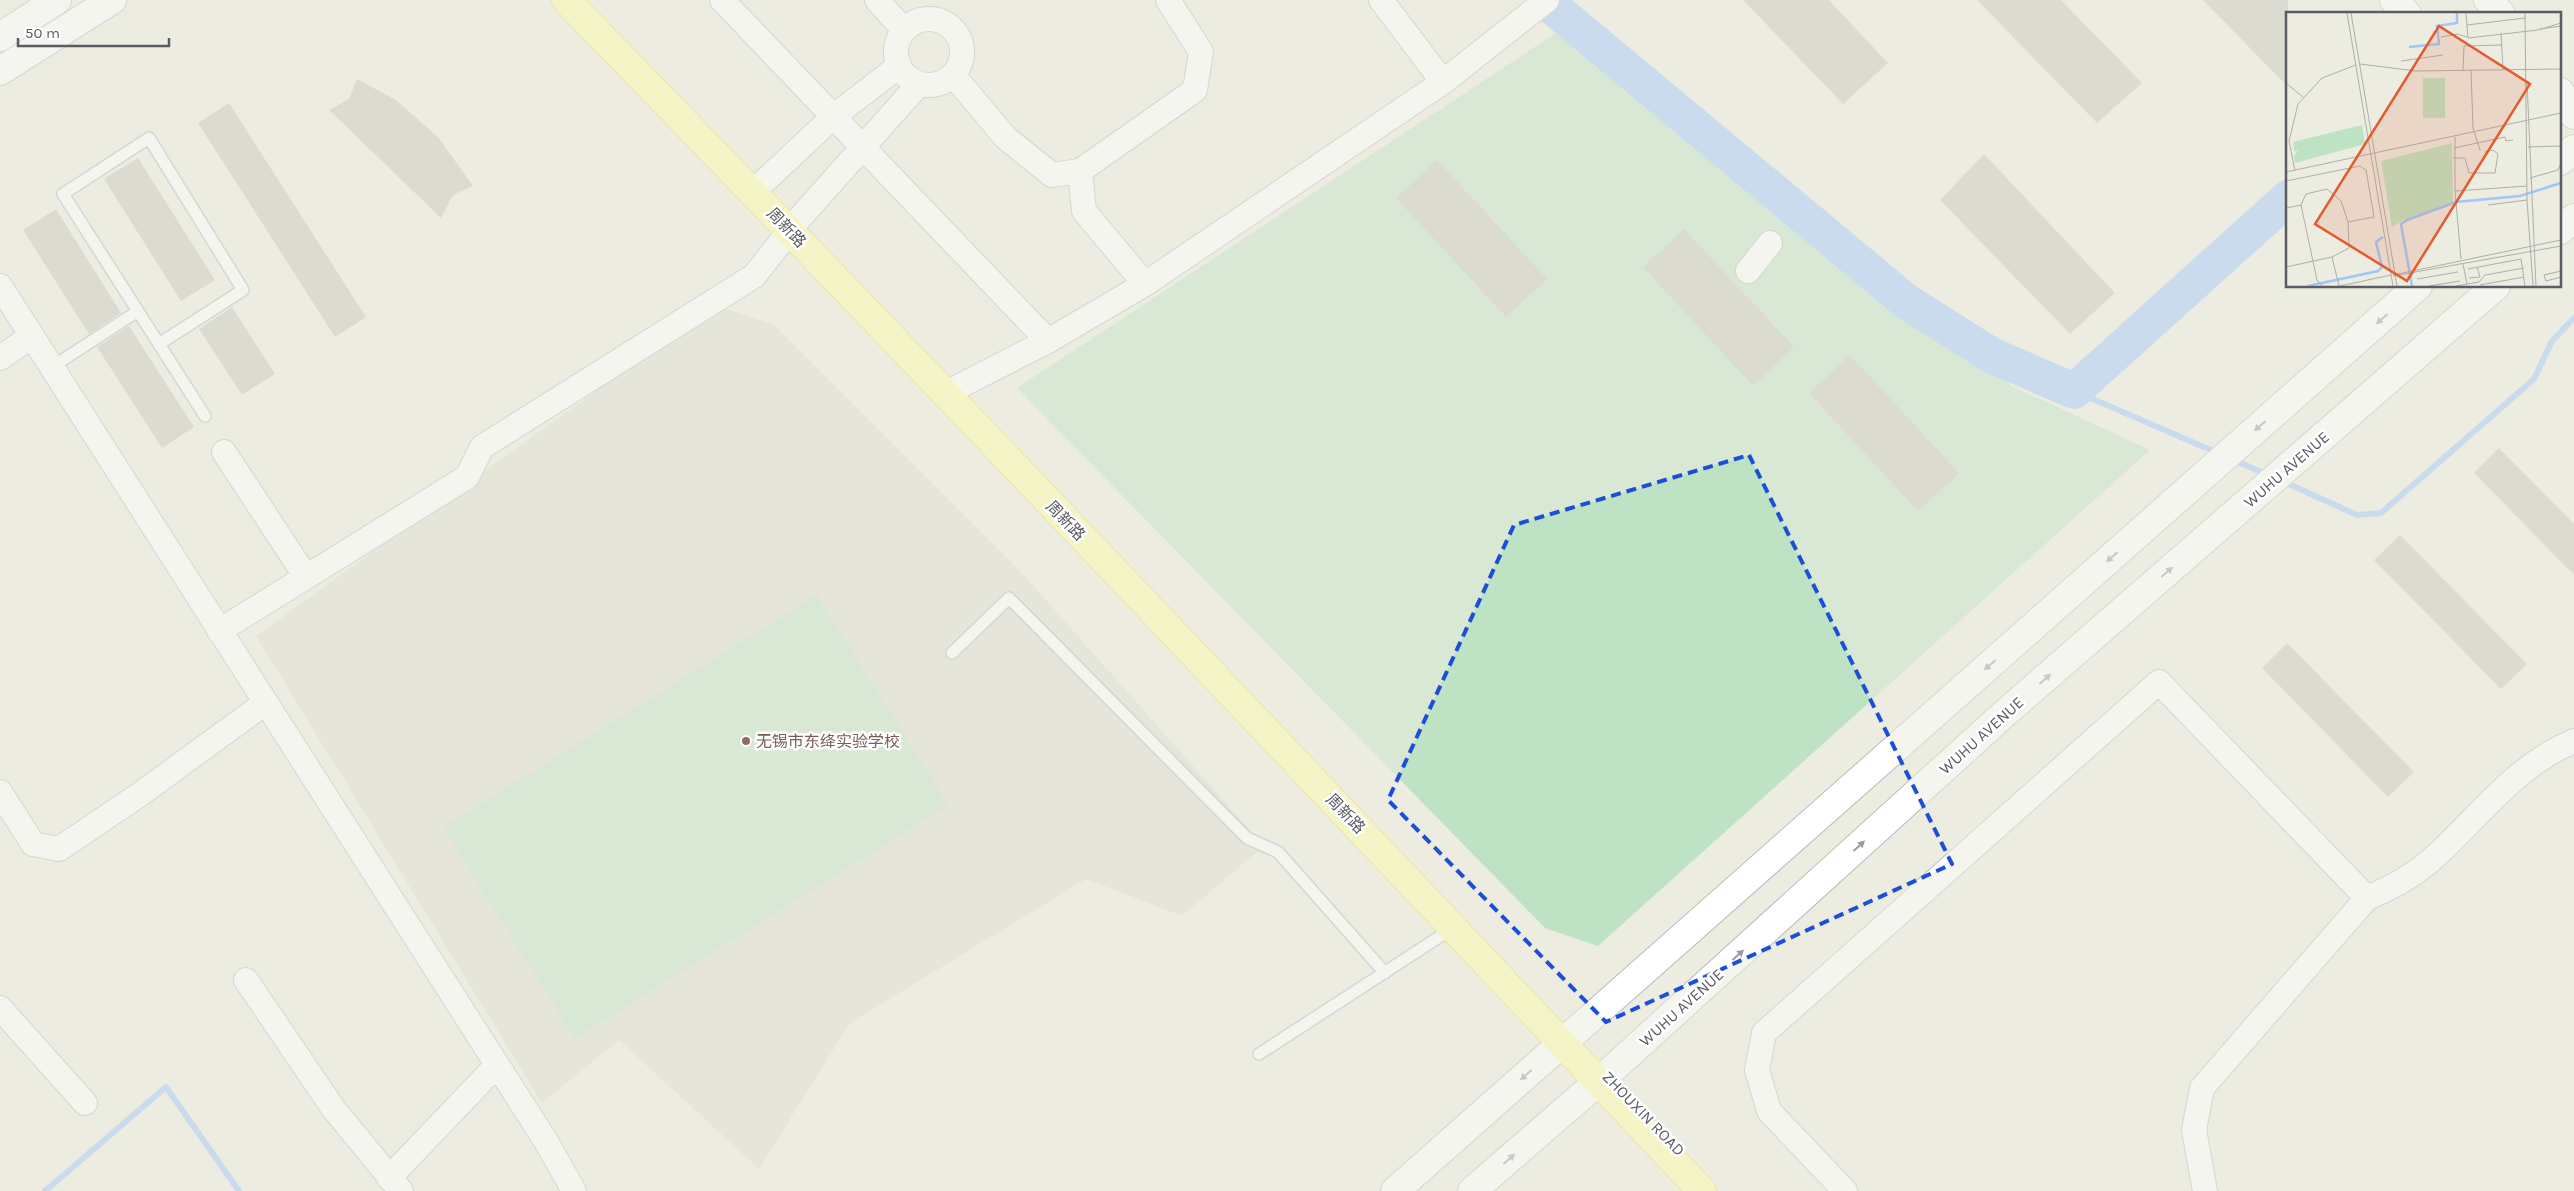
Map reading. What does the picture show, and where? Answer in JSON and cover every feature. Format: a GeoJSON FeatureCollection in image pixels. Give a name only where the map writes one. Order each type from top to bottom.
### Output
{"type":"FeatureCollection","features":[{"type":"Feature","properties":{"kind":"main road"},"geometry":{"type":"LineString","coordinates":[[0,38],[57,0]]}},
{"type":"Feature","properties":{"kind":"main road"},"geometry":{"type":"LineString","coordinates":[[0,71],[112,0]]}},
{"type":"Feature","properties":{"kind":"main road","name":"周新路"},"geometry":{"type":"LineString","coordinates":[[566,0],[757,187]]}},
{"type":"Feature","properties":{"kind":"main road","name":"周新路"},"geometry":{"type":"LineString","coordinates":[[582,0],[757,187],[1567,1039]]}},
{"type":"Feature","properties":{"kind":"main road"},"geometry":{"type":"LineString","coordinates":[[2394,0],[2405,12]]}},
{"type":"Feature","properties":{"kind":"main road"},"geometry":{"type":"LineString","coordinates":[[2488,0],[2499,12]]}},
{"type":"Feature","properties":{"kind":"main road"},"geometry":{"type":"LineString","coordinates":[[2562,95],[2574,115]]}},
{"type":"Feature","properties":{"kind":"main road"},"geometry":{"type":"LineString","coordinates":[[2562,228],[2574,218]]}},
{"type":"Feature","properties":{"kind":"main road"},"geometry":{"type":"LineString","coordinates":[[1395,1191],[2416,288]]}},
{"type":"Feature","properties":{"kind":"main road","name":"WUHU AVENUE"},"geometry":{"type":"LineString","coordinates":[[1472,1191],[1602,1078],[2004,714],[2494,288]]}},
{"type":"Feature","properties":{"kind":"main road","name":"周新路"},"geometry":{"type":"LineString","coordinates":[[951,390],[1455,927],[1567,1039]]}},
{"type":"Feature","properties":{"kind":"main road","name":"ZHOUXIN ROAD"},"geometry":{"type":"LineString","coordinates":[[1567,1039],[1702,1191]]}},
{"type":"Feature","properties":{"kind":"main road","name":"ZHOUXIN ROAD"},"geometry":{"type":"LineString","coordinates":[[1602,1078],[1718,1191]]}},
{"type":"Feature","properties":{"kind":"street"},"geometry":{"type":"LineString","coordinates":[[722,0],[1048,341]]}},
{"type":"Feature","properties":{"kind":"street"},"geometry":{"type":"LineString","coordinates":[[877,0],[904,30]]}},
{"type":"Feature","properties":{"kind":"street"},"geometry":{"type":"LineString","coordinates":[[954,75],[1006,138],[1052,176],[1080,171],[1195,90],[1201,52],[1168,0]]}},
{"type":"Feature","properties":{"kind":"street"},"geometry":{"type":"LineString","coordinates":[[1381,0],[1443,82]]}},
{"type":"Feature","properties":{"kind":"street"},"geometry":{"type":"LineString","coordinates":[[951,390],[1048,341],[1145,284],[1443,82],[1547,0]]}},
{"type":"Feature","properties":{"kind":"street"},"geometry":{"type":"LineString","coordinates":[[930,18],[939,20],[955,31],[960,39],[962,58],[954,75],[938,84],[920,84],[904,74],[899,66],[896,47],[904,30],[911,23],[930,18]]}},
{"type":"Feature","properties":{"kind":"street"},"geometry":{"type":"LineString","coordinates":[[757,187],[834,116],[899,66]]}},
{"type":"Feature","properties":{"kind":"street"},"geometry":{"type":"LineString","coordinates":[[219,631],[466,477],[482,447],[754,276],[794,225],[920,84]]}},
{"type":"Feature","properties":{"kind":"street"},"geometry":{"type":"LineString","coordinates":[[1080,171],[1084,211],[1145,284]]}},
{"type":"Feature","properties":{"kind":"street"},"geometry":{"type":"LineString","coordinates":[[1748,271],[1770,243]]}},
{"type":"Feature","properties":{"kind":"street"},"geometry":{"type":"LineString","coordinates":[[0,286],[547,1143],[574,1191]]}},
{"type":"Feature","properties":{"kind":"street"},"geometry":{"type":"LineString","coordinates":[[0,358],[32,336]]}},
{"type":"Feature","properties":{"kind":"street"},"geometry":{"type":"LineString","coordinates":[[224,452],[306,577]]}},
{"type":"Feature","properties":{"kind":"street"},"geometry":{"type":"LineString","coordinates":[[1845,1191],[1769,1111],[1757,1070],[1764,1033],[2159,682],[2367,898]]}},
{"type":"Feature","properties":{"kind":"street"},"geometry":{"type":"LineString","coordinates":[[0,792],[33,844],[59,849],[139,795],[266,703]]}},
{"type":"Feature","properties":{"kind":"street"},"geometry":{"type":"LineString","coordinates":[[2205,1191],[2194,1130],[2202,1088],[2367,898],[2396,886],[2440,853],[2486,806],[2529,768],[2574,742]]}},
{"type":"Feature","properties":{"kind":"street"},"geometry":{"type":"LineString","coordinates":[[246,980],[333,1108],[395,1184],[497,1066]]}},
{"type":"Feature","properties":{"kind":"street"},"geometry":{"type":"LineString","coordinates":[[0,1008],[85,1103]]}},
{"type":"Feature","properties":{"kind":"lane"},"geometry":{"type":"LineString","coordinates":[[159,344],[243,290],[149,138],[64,194],[138,311],[159,344],[205,416]]}},
{"type":"Feature","properties":{"kind":"lane"},"geometry":{"type":"LineString","coordinates":[[52,368],[138,311]]}},
{"type":"Feature","properties":{"kind":"lane"},"geometry":{"type":"LineString","coordinates":[[952,653],[1009,598],[1247,838],[1278,852],[1385,973]]}},
{"type":"Feature","properties":{"kind":"lane"},"geometry":{"type":"LineString","coordinates":[[1259,1054],[1455,927]]}},
{"type":"Feature","properties":{"kind":"highlighted area"},"geometry":{"type":"Polygon","coordinates":[[[1749,455],[1952,864],[1606,1022],[1388,800],[1514,525],[1749,455]]]}},
{"type":"Feature","properties":{"kind":"shaded area","name":"无锡市东绛实验学校"},"geometry":{"type":"Polygon","coordinates":[[[715,305],[774,325],[1022,573],[1264,846],[1182,916],[1086,879],[850,1023],[759,1169],[619,1040],[542,1103],[256,636],[715,305]]]}},
{"type":"Feature","properties":{"kind":"green space"},"geometry":{"type":"Polygon","coordinates":[[[1571,23],[2012,386],[2150,450],[1598,946],[1545,928],[1017,388],[1571,23]]]}},
{"type":"Feature","properties":{"kind":"green space"},"geometry":{"type":"Polygon","coordinates":[[[817,595],[948,805],[575,1038],[443,828],[817,595]]]}},
{"type":"Feature","properties":{"kind":"building"},"geometry":{"type":"Polygon","coordinates":[[[1743,0],[1829,0],[1888,63],[1843,104],[1743,0]]]}},
{"type":"Feature","properties":{"kind":"building"},"geometry":{"type":"Polygon","coordinates":[[[1977,0],[2061,0],[2142,83],[2097,123],[1977,0]]]}},
{"type":"Feature","properties":{"kind":"building"},"geometry":{"type":"Polygon","coordinates":[[[2203,0],[2288,0],[2288,12],[2286,12],[2286,85],[2203,0]]]}},
{"type":"Feature","properties":{"kind":"building"},"geometry":{"type":"Polygon","coordinates":[[[357,79],[396,100],[438,137],[473,186],[453,195],[441,218],[329,110],[349,99],[357,79]]]}},
{"type":"Feature","properties":{"kind":"building"},"geometry":{"type":"Polygon","coordinates":[[[229,103],[366,317],[335,337],[198,123],[229,103]]]}},
{"type":"Feature","properties":{"kind":"building"},"geometry":{"type":"Polygon","coordinates":[[[1984,154],[2115,293],[2070,334],[1940,200],[1984,154]]]}},
{"type":"Feature","properties":{"kind":"building"},"geometry":{"type":"Polygon","coordinates":[[[138,158],[215,280],[181,301],[104,179],[138,158]]]}},
{"type":"Feature","properties":{"kind":"building"},"geometry":{"type":"Polygon","coordinates":[[[1437,160],[1547,279],[1506,317],[1396,198],[1437,160]]]}},
{"type":"Feature","properties":{"kind":"building"},"geometry":{"type":"Polygon","coordinates":[[[56,209],[121,313],[89,334],[23,230],[56,209]]]}},
{"type":"Feature","properties":{"kind":"building"},"geometry":{"type":"Polygon","coordinates":[[[1684,229],[1794,347],[1753,386],[1643,267],[1684,229]]]}},
{"type":"Feature","properties":{"kind":"building"},"geometry":{"type":"Polygon","coordinates":[[[232,307],[275,374],[242,395],[199,329],[232,307]]]}},
{"type":"Feature","properties":{"kind":"building"},"geometry":{"type":"Polygon","coordinates":[[[129,326],[194,427],[162,448],[97,347],[129,326]]]}},
{"type":"Feature","properties":{"kind":"building"},"geometry":{"type":"Polygon","coordinates":[[[1850,355],[1959,473],[1918,511],[1809,393],[1850,355]]]}},
{"type":"Feature","properties":{"kind":"building"},"geometry":{"type":"Polygon","coordinates":[[[2499,448],[2574,524],[2574,575],[2474,473],[2499,448]]]}},
{"type":"Feature","properties":{"kind":"building"},"geometry":{"type":"Polygon","coordinates":[[[2400,535],[2527,664],[2501,689],[2374,560],[2400,535]]]}},
{"type":"Feature","properties":{"kind":"building"},"geometry":{"type":"Polygon","coordinates":[[[2287,643],[2414,772],[2388,797],[2262,668],[2287,643]]]}},
{"type":"Feature","properties":{"kind":"waterway"},"geometry":{"type":"LineString","coordinates":[[1544,0],[1907,302],[1991,355],[2074,391],[2286,200]]}},
{"type":"Feature","properties":{"kind":"waterway"},"geometry":{"type":"LineString","coordinates":[[2282,481],[2357,515],[2381,513],[2534,379],[2552,341],[2574,318]]}},
{"type":"Feature","properties":{"kind":"waterway"},"geometry":{"type":"LineString","coordinates":[[2074,391],[2218,453]]}},
{"type":"Feature","properties":{"kind":"waterway"},"geometry":{"type":"LineString","coordinates":[[2232,459],[2268,475]]}},
{"type":"Feature","properties":{"kind":"waterway"},"geometry":{"type":"LineString","coordinates":[[45,1191],[166,1087],[239,1191]]}},
{"type":"Feature","properties":{"kind":"place","name":"无锡市东绛实验学校"},"geometry":{"type":"Point","coordinates":[746,741]}}]}
